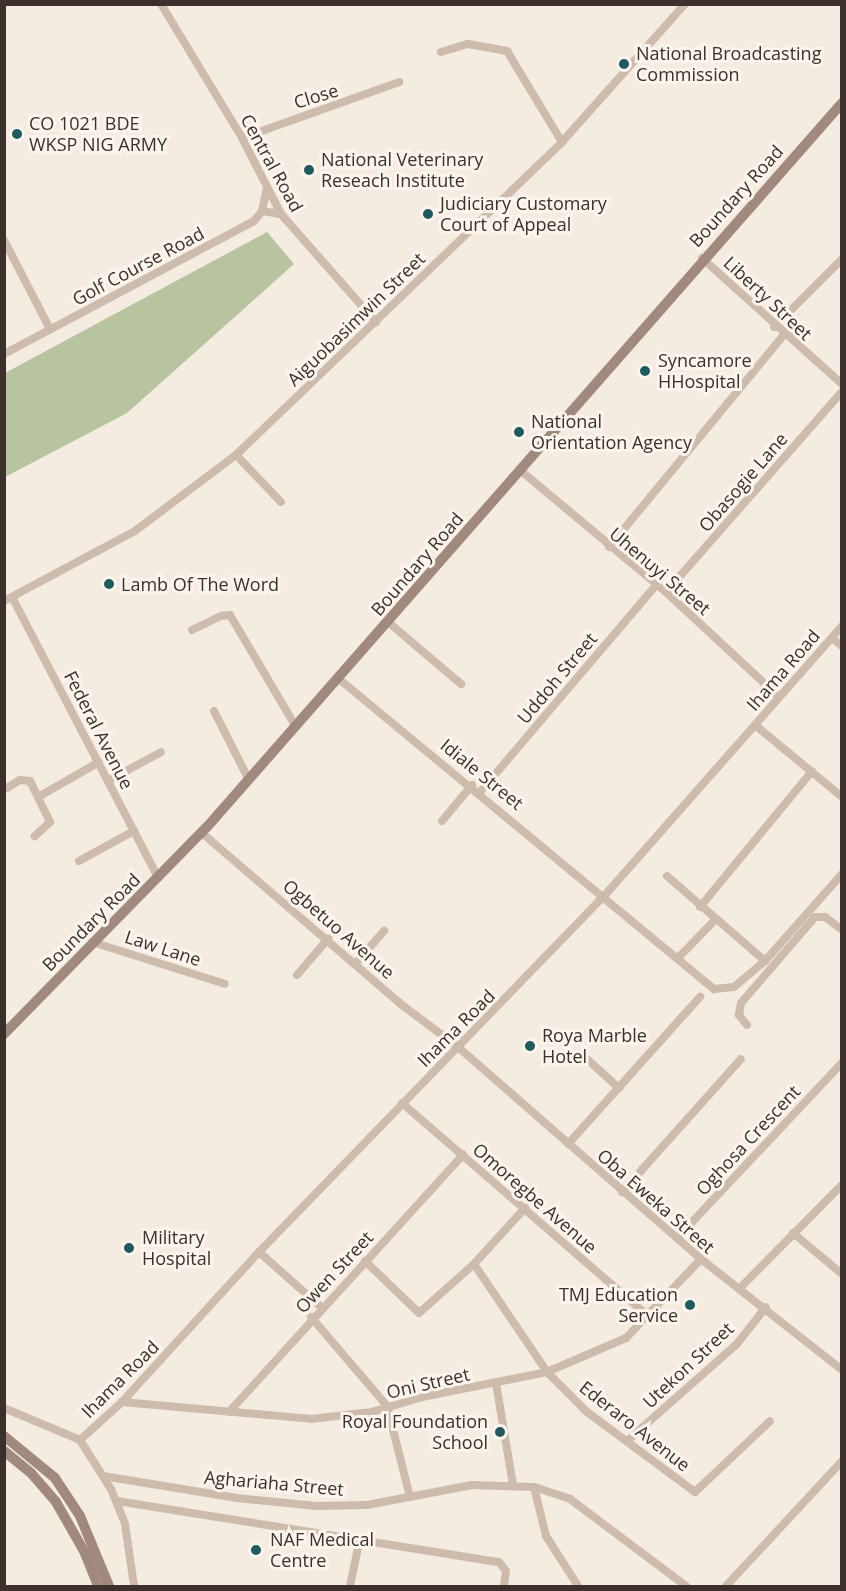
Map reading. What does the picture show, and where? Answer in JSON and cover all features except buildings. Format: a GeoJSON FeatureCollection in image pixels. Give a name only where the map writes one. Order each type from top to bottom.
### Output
{"type":"FeatureCollection","features":[{"type":"Feature","properties":{"kind":"street","name":"Central Road"},"geometry":{"type":"LineString","coordinates":[[161,4],[242,138],[281,214],[376,322]]}},
{"type":"Feature","properties":{"kind":"street","name":"Aiguobasimwin Street"},"geometry":{"type":"LineString","coordinates":[[8,599],[135,531],[236,455],[562,142],[685,4]]}},
{"type":"Feature","properties":{"kind":"street"},"geometry":{"type":"LineString","coordinates":[[441,52],[468,44],[507,51],[562,142]]}},
{"type":"Feature","properties":{"kind":"street","name":"Close"},"geometry":{"type":"LineString","coordinates":[[242,138],[399,82]]}},
{"type":"Feature","properties":{"kind":"street","name":"Boundary Road"},"geometry":{"type":"LineString","coordinates":[[4,1034],[92,942],[202,833],[339,679],[702,258],[842,102]]}},
{"type":"Feature","properties":{"kind":"street"},"geometry":{"type":"LineString","coordinates":[[267,188],[262,210],[281,214]]}},
{"type":"Feature","properties":{"kind":"street","name":"Golf Course Road"},"geometry":{"type":"LineString","coordinates":[[4,354],[254,221],[262,210]]}},
{"type":"Feature","properties":{"kind":"street"},"geometry":{"type":"LineString","coordinates":[[4,240],[50,329]]}},
{"type":"Feature","properties":{"kind":"street","name":"Liberty Street"},"geometry":{"type":"LineString","coordinates":[[702,258],[774,327],[842,384]]}},
{"type":"Feature","properties":{"kind":"street"},"geometry":{"type":"LineString","coordinates":[[774,327],[842,259]]}},
{"type":"Feature","properties":{"kind":"street"},"geometry":{"type":"LineString","coordinates":[[609,547],[784,335]]}},
{"type":"Feature","properties":{"kind":"street","name":"Obasogie Lane"},"geometry":{"type":"LineString","coordinates":[[666,592],[842,392]]}},
{"type":"Feature","properties":{"kind":"street"},"geometry":{"type":"LineString","coordinates":[[236,455],[281,502]]}},
{"type":"Feature","properties":{"kind":"street","name":"Uhenuyi Street"},"geometry":{"type":"LineString","coordinates":[[520,470],[609,547],[657,584],[779,697]]}},
{"type":"Feature","properties":{"kind":"street","name":"Uddoh Street"},"geometry":{"type":"LineString","coordinates":[[480,792],[657,584]]}},
{"type":"Feature","properties":{"kind":"street","name":"Federal Avenue"},"geometry":{"type":"LineString","coordinates":[[8,599],[99,762],[158,878]]}},
{"type":"Feature","properties":{"kind":"street"},"geometry":{"type":"LineString","coordinates":[[192,630],[221,616],[230,615],[296,727]]}},
{"type":"Feature","properties":{"kind":"street"},"geometry":{"type":"LineString","coordinates":[[388,622],[461,684]]}},
{"type":"Feature","properties":{"kind":"street","name":"Ihama Road"},"geometry":{"type":"LineString","coordinates":[[80,1440],[122,1402],[259,1252],[605,895],[842,626]]}},
{"type":"Feature","properties":{"kind":"street"},"geometry":{"type":"LineString","coordinates":[[832,638],[842,646]]}},
{"type":"Feature","properties":{"kind":"street","name":"Idiale Street"},"geometry":{"type":"LineString","coordinates":[[339,679],[472,785],[720,991],[734,987],[765,961]]}},
{"type":"Feature","properties":{"kind":"street"},"geometry":{"type":"LineString","coordinates":[[214,711],[249,780]]}},
{"type":"Feature","properties":{"kind":"street"},"geometry":{"type":"LineString","coordinates":[[755,724],[842,797]]}},
{"type":"Feature","properties":{"kind":"street"},"geometry":{"type":"LineString","coordinates":[[108,781],[161,752]]}},
{"type":"Feature","properties":{"kind":"street"},"geometry":{"type":"LineString","coordinates":[[38,797],[99,762]]}},
{"type":"Feature","properties":{"kind":"street"},"geometry":{"type":"LineString","coordinates":[[700,907],[812,771]]}},
{"type":"Feature","properties":{"kind":"street"},"geometry":{"type":"LineString","coordinates":[[7,788],[27,778],[50,822],[35,836]]}},
{"type":"Feature","properties":{"kind":"street"},"geometry":{"type":"LineString","coordinates":[[441,821],[472,785]]}},
{"type":"Feature","properties":{"kind":"street"},"geometry":{"type":"LineString","coordinates":[[79,861],[134,831]]}},
{"type":"Feature","properties":{"kind":"street","name":"Ogbetuo Avenue"},"geometry":{"type":"LineString","coordinates":[[202,833],[458,1047]]}},
{"type":"Feature","properties":{"kind":"street"},"geometry":{"type":"LineString","coordinates":[[668,876],[700,907],[765,961],[842,874]]}},
{"type":"Feature","properties":{"kind":"street"},"geometry":{"type":"LineString","coordinates":[[747,1024],[739,1015],[741,1003],[815,917],[825,917],[842,930]]}},
{"type":"Feature","properties":{"kind":"street"},"geometry":{"type":"LineString","coordinates":[[678,958],[715,920]]}},
{"type":"Feature","properties":{"kind":"street"},"geometry":{"type":"LineString","coordinates":[[356,963],[384,931]]}},
{"type":"Feature","properties":{"kind":"street"},"geometry":{"type":"LineString","coordinates":[[297,975],[328,939]]}},
{"type":"Feature","properties":{"kind":"street","name":"Law Lane"},"geometry":{"type":"LineString","coordinates":[[92,942],[225,984]]}},
{"type":"Feature","properties":{"kind":"street"},"geometry":{"type":"LineString","coordinates":[[568,1144],[700,997]]}},
{"type":"Feature","properties":{"kind":"street","name":"Oba Eweka Street"},"geometry":{"type":"LineString","coordinates":[[458,1047],[701,1259],[766,1307],[842,1370]]}},
{"type":"Feature","properties":{"kind":"street"},"geometry":{"type":"LineString","coordinates":[[622,1192],[741,1059]]}},
{"type":"Feature","properties":{"kind":"street"},"geometry":{"type":"LineString","coordinates":[[588,1060],[619,1088]]}},
{"type":"Feature","properties":{"kind":"street","name":"Oghosa Crescent"},"geometry":{"type":"LineString","coordinates":[[677,1238],[842,1063]]}},
{"type":"Feature","properties":{"kind":"street","name":"Omoregbe Avenue"},"geometry":{"type":"LineString","coordinates":[[402,1103],[648,1316]]}},
{"type":"Feature","properties":{"kind":"street","name":"Owen Street"},"geometry":{"type":"LineString","coordinates":[[229,1412],[311,1317],[463,1155]]}},
{"type":"Feature","properties":{"kind":"street"},"geometry":{"type":"LineString","coordinates":[[740,1288],[842,1185]]}},
{"type":"Feature","properties":{"kind":"street"},"geometry":{"type":"LineString","coordinates":[[365,1261],[419,1313],[474,1264],[525,1208]]}},
{"type":"Feature","properties":{"kind":"street"},"geometry":{"type":"LineString","coordinates":[[793,1233],[842,1274]]}},
{"type":"Feature","properties":{"kind":"street"},"geometry":{"type":"LineString","coordinates":[[259,1252],[321,1307]]}},
{"type":"Feature","properties":{"kind":"street","name":"Oni Street"},"geometry":{"type":"LineString","coordinates":[[122,1402],[311,1419],[372,1412],[387,1406],[547,1372],[626,1338],[701,1259]]}},
{"type":"Feature","properties":{"kind":"street","name":"Ederaro Avenue"},"geometry":{"type":"LineString","coordinates":[[474,1264],[547,1372],[587,1412],[695,1492],[770,1421]]}},
{"type":"Feature","properties":{"kind":"street","name":"Utekon Street"},"geometry":{"type":"LineString","coordinates":[[627,1441],[736,1345],[766,1307]]}},
{"type":"Feature","properties":{"kind":"street"},"geometry":{"type":"LineString","coordinates":[[311,1317],[387,1406],[410,1497]]}},
{"type":"Feature","properties":{"kind":"street"},"geometry":{"type":"LineString","coordinates":[[496,1383],[513,1485]]}},
{"type":"Feature","properties":{"kind":"street"},"geometry":{"type":"LineString","coordinates":[[4,1408],[80,1440],[117,1501],[125,1524],[134,1587]]}},
{"type":"Feature","properties":{"kind":"street"},"geometry":{"type":"LineString","coordinates":[[4,1436],[28,1451],[55,1478],[80,1516],[109,1587]]}},
{"type":"Feature","properties":{"kind":"street"},"geometry":{"type":"LineString","coordinates":[[4,1451],[31,1473],[56,1502],[84,1551],[98,1587]]}},
{"type":"Feature","properties":{"kind":"street"},"geometry":{"type":"LineString","coordinates":[[726,1587],[842,1461]]}},
{"type":"Feature","properties":{"kind":"street","name":"Aghariaha Street"},"geometry":{"type":"LineString","coordinates":[[103,1476],[237,1498],[317,1506],[367,1505],[472,1485],[534,1487],[570,1499],[686,1587]]}},
{"type":"Feature","properties":{"kind":"street"},"geometry":{"type":"LineString","coordinates":[[534,1487],[546,1536],[578,1587]]}},
{"type":"Feature","properties":{"kind":"street"},"geometry":{"type":"LineString","coordinates":[[117,1501],[499,1562],[506,1571],[504,1587]]}},
{"type":"Feature","properties":{"kind":"street"},"geometry":{"type":"LineString","coordinates":[[350,1587],[360,1539]]}},
{"type":"Feature","properties":{"kind":"green space"},"geometry":{"type":"Polygon","coordinates":[[[267,232],[294,264],[127,413],[5,477],[5,373],[267,232]]]}},
{"type":"Feature","properties":{"kind":"place","name":"National Broadcasting Commission"},"geometry":{"type":"Point","coordinates":[624,64]}},
{"type":"Feature","properties":{"kind":"place","name":"CO 1021 BDE WKSP NIG ARMY"},"geometry":{"type":"Point","coordinates":[17,134]}},
{"type":"Feature","properties":{"kind":"place","name":"National Veterinary Reseach Institute"},"geometry":{"type":"Point","coordinates":[309,170]}},
{"type":"Feature","properties":{"kind":"place","name":"Judiciary Customary Court of Appeal"},"geometry":{"type":"Point","coordinates":[428,214]}},
{"type":"Feature","properties":{"kind":"place","name":"Syncamore HHospital"},"geometry":{"type":"Point","coordinates":[645,371]}},
{"type":"Feature","properties":{"kind":"place","name":"National Orientation Agency"},"geometry":{"type":"Point","coordinates":[519,432]}},
{"type":"Feature","properties":{"kind":"place","name":"Lamb Of The Word"},"geometry":{"type":"Point","coordinates":[109,584]}},
{"type":"Feature","properties":{"kind":"place","name":"Roya Marble Hotel"},"geometry":{"type":"Point","coordinates":[530,1046]}},
{"type":"Feature","properties":{"kind":"place","name":"Military Hospital"},"geometry":{"type":"Point","coordinates":[129,1248]}},
{"type":"Feature","properties":{"kind":"place","name":"TMJ Education Service"},"geometry":{"type":"Point","coordinates":[690,1305]}},
{"type":"Feature","properties":{"kind":"place","name":"Royal Foundation School"},"geometry":{"type":"Point","coordinates":[500,1432]}},
{"type":"Feature","properties":{"kind":"place","name":"NAF Medical Centre"},"geometry":{"type":"Point","coordinates":[256,1550]}}]}
